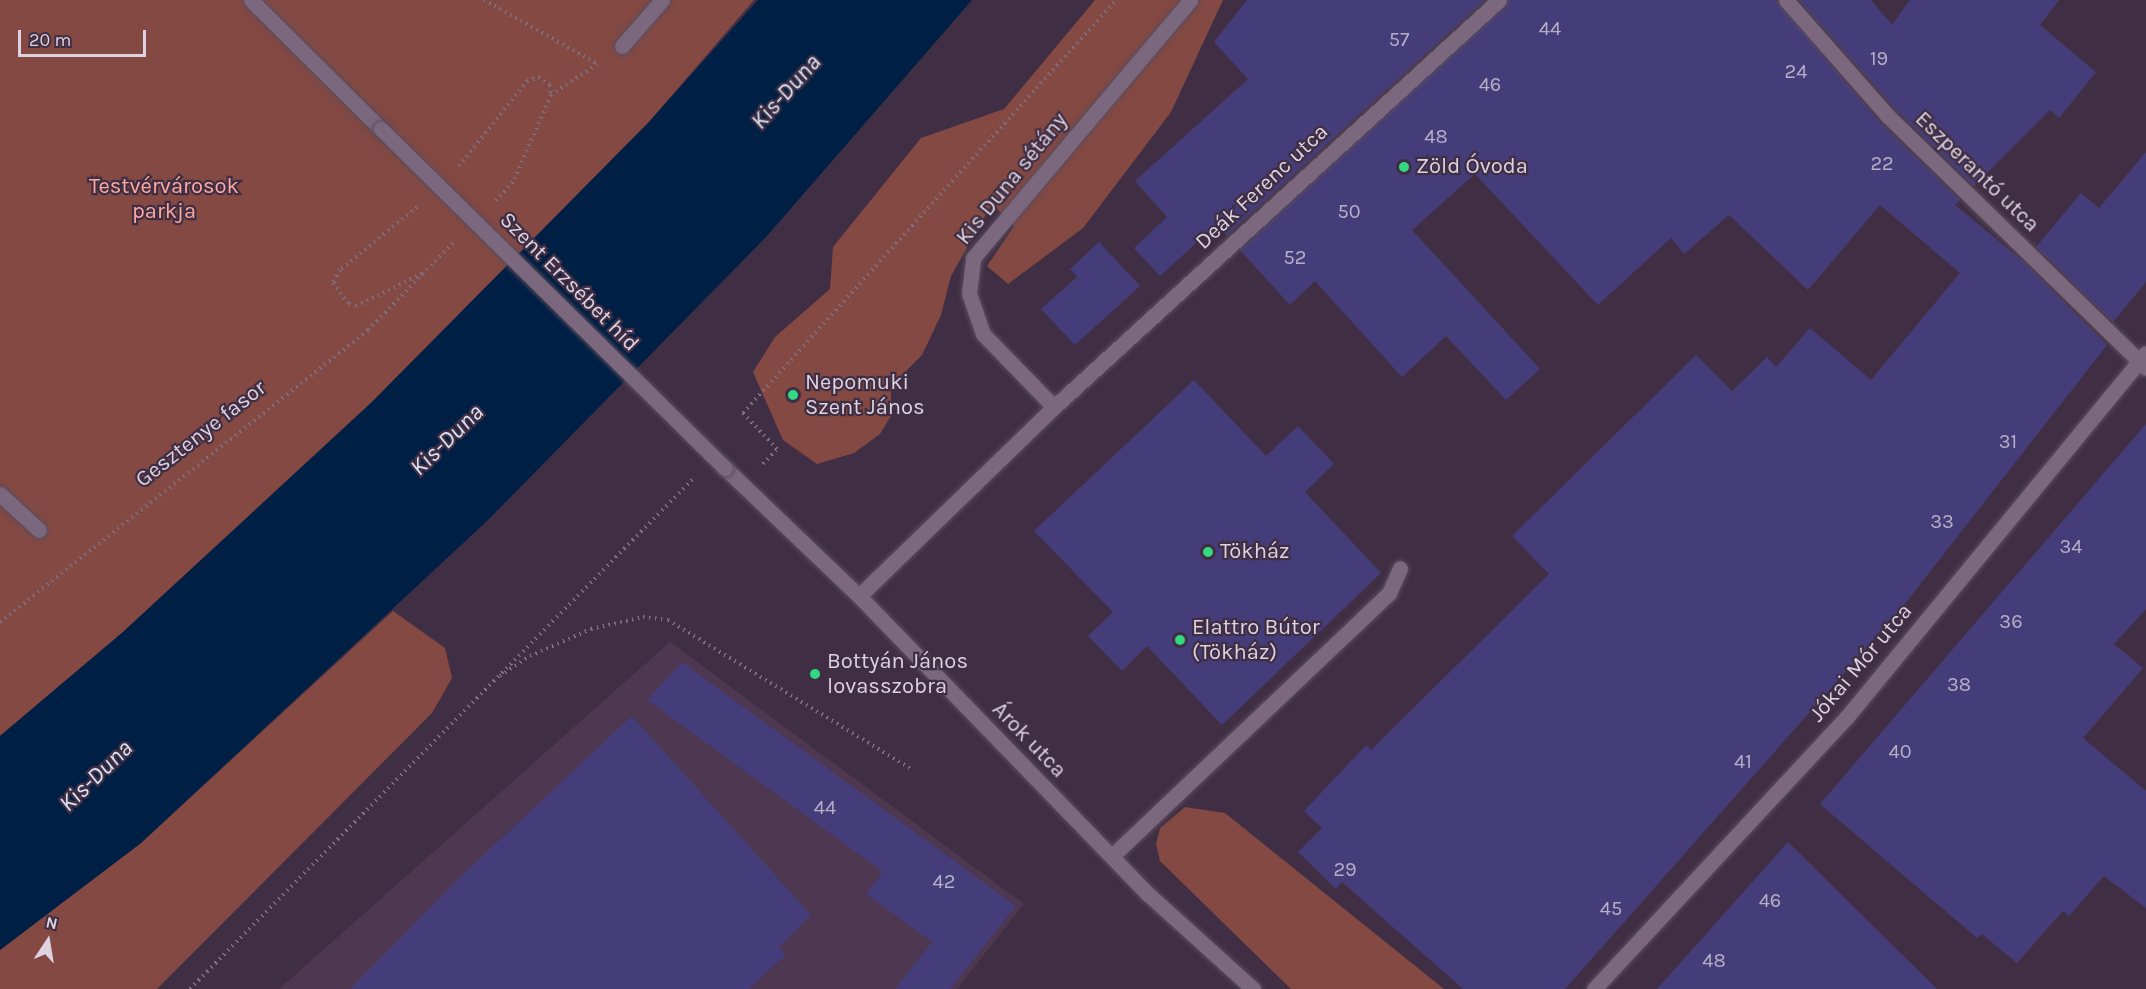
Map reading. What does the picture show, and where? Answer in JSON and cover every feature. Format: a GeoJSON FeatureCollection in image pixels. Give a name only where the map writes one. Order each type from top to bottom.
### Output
{"type":"FeatureCollection","features":[{"type":"Feature","properties":{"kind":"street","name":"Szent Erzsébet híd"},"geometry":{"type":"LineString","coordinates":[[251,0],[720,463]]}},
{"type":"Feature","properties":{"kind":"street"},"geometry":{"type":"LineString","coordinates":[[622,46],[662,0]]}},
{"type":"Feature","properties":{"kind":"street","name":"Kis Duna sétány"},"geometry":{"type":"LineString","coordinates":[[1054,407],[983,334],[969,293],[973,258],[1190,0]]}},
{"type":"Feature","properties":{"kind":"street","name":"Deák Ferenc utca"},"geometry":{"type":"LineString","coordinates":[[1054,407],[1499,0]]}},
{"type":"Feature","properties":{"kind":"street","name":"Eszperantó utca"},"geometry":{"type":"LineString","coordinates":[[1786,0],[1887,115],[2144,361]]}},
{"type":"Feature","properties":{"kind":"street","name":"Jókai Mór utca"},"geometry":{"type":"LineString","coordinates":[[1594,989],[1846,718],[2144,361]]}},
{"type":"Feature","properties":{"kind":"street"},"geometry":{"type":"LineString","coordinates":[[859,596],[1054,407]]}},
{"type":"Feature","properties":{"kind":"street","name":"Árok utca"},"geometry":{"type":"LineString","coordinates":[[720,463],[859,596],[1113,856],[1253,989]]}},
{"type":"Feature","properties":{"kind":"street"},"geometry":{"type":"LineString","coordinates":[[0,494],[39,530]]}},
{"type":"Feature","properties":{"kind":"street"},"geometry":{"type":"LineString","coordinates":[[1113,856],[1389,592],[1400,568]]}},
{"type":"Feature","properties":{"kind":"path"},"geometry":{"type":"LineString","coordinates":[[484,0],[597,63]]}},
{"type":"Feature","properties":{"kind":"path"},"geometry":{"type":"LineString","coordinates":[[744,485],[777,449],[743,413],[1116,0]]}},
{"type":"Feature","properties":{"kind":"path"},"geometry":{"type":"LineString","coordinates":[[551,95],[622,46]]}},
{"type":"Feature","properties":{"kind":"path"},"geometry":{"type":"LineString","coordinates":[[441,187],[527,81],[539,77],[550,85],[551,95],[513,182]]}},
{"type":"Feature","properties":{"kind":"path","name":"Gesztenye fasor"},"geometry":{"type":"LineString","coordinates":[[0,622],[368,330],[423,273],[356,306],[349,304],[333,283],[340,270],[441,187]]}},
{"type":"Feature","properties":{"kind":"path"},"geometry":{"type":"LineString","coordinates":[[190,989],[492,682],[720,463]]}},
{"type":"Feature","properties":{"kind":"path"},"geometry":{"type":"LineString","coordinates":[[492,682],[530,656],[591,628],[643,617],[668,620],[911,769]]}},
{"type":"Feature","properties":{"kind":"shaded area"},"geometry":{"type":"Polygon","coordinates":[[[670,642],[1024,904],[957,989],[279,989],[670,642]]]}},
{"type":"Feature","properties":{"kind":"green space","name":"Testvérvárosok parkja"},"geometry":{"type":"Polygon","coordinates":[[[0,0],[754,0],[648,123],[372,402],[123,632],[0,736],[0,0]]]}},
{"type":"Feature","properties":{"kind":"green space"},"geometry":{"type":"Polygon","coordinates":[[[1095,0],[1223,0],[1171,112],[1083,228],[1008,284],[987,266],[1014,226],[992,204],[951,276],[941,315],[922,355],[891,386],[891,416],[880,434],[854,453],[817,464],[783,440],[753,372],[775,337],[830,289],[833,247],[921,138],[1004,109],[1095,0]]]}},
{"type":"Feature","properties":{"kind":"green space"},"geometry":{"type":"Polygon","coordinates":[[[393,611],[445,648],[452,678],[432,713],[157,989],[0,989],[0,950],[141,843],[393,611]]]}},
{"type":"Feature","properties":{"kind":"green space"},"geometry":{"type":"Polygon","coordinates":[[[1185,807],[1225,813],[1444,989],[1291,989],[1160,861],[1156,844],[1160,828],[1185,807]]]}},
{"type":"Feature","properties":{"kind":"water","name":"Kis-Duna"},"geometry":{"type":"Polygon","coordinates":[[[758,0],[972,0],[767,236],[488,520],[141,843],[0,950],[0,736],[123,632],[372,402],[648,123],[758,0]]]}},
{"type":"Feature","properties":{"kind":"building"},"geometry":{"type":"Polygon","coordinates":[[[1247,0],[1485,0],[1227,235],[1217,224],[1160,276],[1134,248],[1167,217],[1135,181],[1248,79],[1214,42],[1247,0]]]}},
{"type":"Feature","properties":{"kind":"building"},"geometry":{"type":"Polygon","coordinates":[[[1509,0],[1776,0],[1880,122],[1960,200],[1955,205],[2024,262],[2107,345],[1900,610],[1565,989],[1463,989],[1342,882],[1336,889],[1298,852],[1322,828],[1304,811],[1366,745],[1371,750],[1549,574],[1512,536],[1696,355],[1732,391],[1767,357],[1776,367],[1810,328],[1871,380],[1960,273],[1880,205],[1808,290],[1729,215],[1684,254],[1671,238],[1598,305],[1475,174],[1412,230],[1540,369],[1506,400],[1446,336],[1402,377],[1315,281],[1290,305],[1240,250],[1509,0]]]}},
{"type":"Feature","properties":{"kind":"building"},"geometry":{"type":"Polygon","coordinates":[[[1799,0],[1871,0],[1892,25],[1910,0],[2059,0],[2040,25],[2096,72],[2059,118],[2050,110],[1974,186],[1894,108],[1799,0]]]}},
{"type":"Feature","properties":{"kind":"building"},"geometry":{"type":"Polygon","coordinates":[[[2146,152],[2146,282],[2113,322],[2036,247],[2081,193],[2099,208],[2146,152]]]}},
{"type":"Feature","properties":{"kind":"building"},"geometry":{"type":"Polygon","coordinates":[[[1099,242],[1140,286],[1075,345],[1041,309],[1077,277],[1070,269],[1099,242]]]}},
{"type":"Feature","properties":{"kind":"building","name":"Tökház"},"geometry":{"type":"Polygon","coordinates":[[[1194,380],[1266,456],[1298,426],[1334,464],[1305,492],[1381,573],[1222,725],[1147,646],[1122,671],[1088,636],[1113,612],[1034,531],[1194,380]]]}},
{"type":"Feature","properties":{"kind":"building"},"geometry":{"type":"Polygon","coordinates":[[[2146,424],[2146,609],[2114,644],[2143,668],[2083,738],[2146,791],[2146,908],[2104,876],[2069,916],[2063,911],[2017,963],[1982,934],[1977,938],[1820,804],[2146,424]]]}},
{"type":"Feature","properties":{"kind":"building"},"geometry":{"type":"Polygon","coordinates":[[[682,662],[1016,906],[950,989],[895,989],[932,942],[866,894],[883,872],[647,700],[682,662]]]}},
{"type":"Feature","properties":{"kind":"building"},"geometry":{"type":"Polygon","coordinates":[[[632,716],[811,915],[779,947],[786,955],[749,989],[350,989],[459,878],[632,716]]]}},
{"type":"Feature","properties":{"kind":"building"},"geometry":{"type":"Polygon","coordinates":[[[1788,842],[1937,989],[1657,989],[1788,842]]]}},
{"type":"Feature","properties":{"kind":"place","name":"Zöld Óvoda"},"geometry":{"type":"Point","coordinates":[1404,167]}},
{"type":"Feature","properties":{"kind":"place","name":"Nepomuki Szent János"},"geometry":{"type":"Point","coordinates":[793,395]}},
{"type":"Feature","properties":{"kind":"place","name":"Tökház"},"geometry":{"type":"Point","coordinates":[1208,552]}},
{"type":"Feature","properties":{"kind":"place","name":"Elattro Bútor (Tökház)"},"geometry":{"type":"Point","coordinates":[1180,640]}},
{"type":"Feature","properties":{"kind":"place","name":"Bottyán János lovasszobra"},"geometry":{"type":"Point","coordinates":[815,674]}}]}
